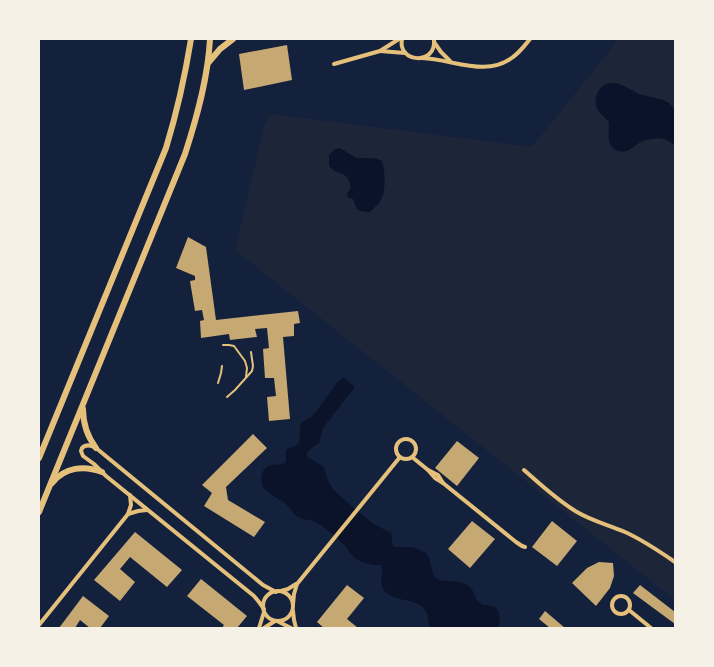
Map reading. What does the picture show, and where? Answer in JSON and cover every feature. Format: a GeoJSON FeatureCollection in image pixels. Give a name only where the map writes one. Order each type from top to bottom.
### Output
{"type":"FeatureCollection","features":[{"type":"Feature","properties":{"kind":"main road"},"geometry":{"type":"LineString","coordinates":[[39,458],[166,148],[178,108],[191,39]]}},
{"type":"Feature","properties":{"kind":"main road"},"geometry":{"type":"LineString","coordinates":[[207,39],[205,53],[208,63]]}},
{"type":"Feature","properties":{"kind":"main road"},"geometry":{"type":"LineString","coordinates":[[39,512],[185,154],[197,113],[208,63],[210,39]]}},
{"type":"Feature","properties":{"kind":"main road"},"geometry":{"type":"LineString","coordinates":[[208,63],[220,49],[233,39]]}},
{"type":"Feature","properties":{"kind":"main road"},"geometry":{"type":"LineString","coordinates":[[83,404],[85,427],[96,448]]}},
{"type":"Feature","properties":{"kind":"main road"},"geometry":{"type":"LineString","coordinates":[[50,485],[59,476],[76,468],[89,468],[102,472]]}},
{"type":"Feature","properties":{"kind":"street"},"geometry":{"type":"LineString","coordinates":[[334,64],[380,51],[401,39],[405,53],[410,57],[416,59],[436,59],[487,68],[496,66],[513,57],[530,39]]}},
{"type":"Feature","properties":{"kind":"street"},"geometry":{"type":"LineString","coordinates":[[422,58],[431,52],[434,47],[434,40]]}},
{"type":"Feature","properties":{"kind":"street"},"geometry":{"type":"LineString","coordinates":[[434,40],[441,52],[450,62]]}},
{"type":"Feature","properties":{"kind":"street"},"geometry":{"type":"LineString","coordinates":[[380,51],[405,53]]}},
{"type":"Feature","properties":{"kind":"street"},"geometry":{"type":"LineString","coordinates":[[406,439],[413,442],[416,451],[412,457],[406,459],[400,456],[397,451],[398,445],[403,440],[406,439]]}},
{"type":"Feature","properties":{"kind":"street"},"geometry":{"type":"LineString","coordinates":[[291,628],[268,618],[254,596],[147,510],[83,456],[81,454],[82,448],[90,445],[96,448],[263,585],[277,592],[283,592],[290,596],[296,628]]}},
{"type":"Feature","properties":{"kind":"street"},"geometry":{"type":"LineString","coordinates":[[259,628],[264,611],[265,600],[268,596],[271,593],[288,589],[297,584],[400,456]]}},
{"type":"Feature","properties":{"kind":"street"},"geometry":{"type":"LineString","coordinates":[[412,457],[428,470],[434,478],[443,483],[516,542],[526,547]]}},
{"type":"Feature","properties":{"kind":"street"},"geometry":{"type":"LineString","coordinates":[[524,470],[563,503],[577,512],[592,520],[624,532],[649,545],[675,562]]}},
{"type":"Feature","properties":{"kind":"street"},"geometry":{"type":"LineString","coordinates":[[39,625],[128,514],[131,505],[130,495]]}},
{"type":"Feature","properties":{"kind":"street"},"geometry":{"type":"LineString","coordinates":[[128,514],[138,510],[147,510]]}},
{"type":"Feature","properties":{"kind":"street"},"geometry":{"type":"LineString","coordinates":[[264,628],[276,621],[286,619],[292,612],[297,584]]}},
{"type":"Feature","properties":{"kind":"street"},"geometry":{"type":"LineString","coordinates":[[622,595],[628,598],[630,604],[629,610],[624,614],[618,614],[615,612],[611,604],[614,598],[622,595]]}},
{"type":"Feature","properties":{"kind":"street"},"geometry":{"type":"LineString","coordinates":[[629,610],[651,628]]}},
{"type":"Feature","properties":{"kind":"lane"},"geometry":{"type":"LineString","coordinates":[[223,345],[229,344],[234,346],[245,361],[247,368],[246,377]]}},
{"type":"Feature","properties":{"kind":"lane"},"geometry":{"type":"LineString","coordinates":[[228,397],[250,374],[252,369],[252,352]]}},
{"type":"Feature","properties":{"kind":"lane"},"geometry":{"type":"LineString","coordinates":[[218,383],[222,366]]}},
{"type":"Feature","properties":{"kind":"shaded area"},"geometry":{"type":"Polygon","coordinates":[[[619,39],[675,39],[675,600],[235,250],[264,128],[270,114],[532,147],[619,39]]]}},
{"type":"Feature","properties":{"kind":"shaded area"},"geometry":{"type":"Polygon","coordinates":[[[616,83],[639,94],[669,103],[675,110],[675,145],[664,139],[655,138],[648,139],[639,143],[630,150],[623,152],[614,149],[609,141],[609,122],[596,107],[596,97],[603,86],[616,83]]]}},
{"type":"Feature","properties":{"kind":"shaded area"},"geometry":{"type":"Polygon","coordinates":[[[340,148],[356,158],[374,158],[382,161],[385,180],[384,190],[380,202],[370,212],[360,211],[355,205],[353,199],[348,198],[347,194],[351,187],[348,178],[329,166],[329,155],[335,149],[340,148]]]}},
{"type":"Feature","properties":{"kind":"shaded area"},"geometry":{"type":"Polygon","coordinates":[[[343,377],[355,387],[323,428],[319,443],[310,449],[307,453],[307,457],[324,468],[333,489],[340,496],[372,523],[391,533],[394,547],[413,547],[426,553],[429,557],[433,574],[437,579],[463,583],[472,589],[478,602],[496,608],[499,614],[499,628],[430,628],[428,616],[421,606],[416,603],[391,596],[382,587],[381,565],[372,565],[356,559],[345,546],[325,528],[316,522],[298,517],[287,505],[265,489],[261,480],[262,474],[266,467],[285,463],[286,450],[297,445],[299,442],[301,423],[316,412],[335,385],[343,377]]]}},
{"type":"Feature","properties":{"kind":"building"},"geometry":{"type":"Polygon","coordinates":[[[287,45],[292,80],[244,90],[239,54],[287,45]]]}},
{"type":"Feature","properties":{"kind":"building"},"geometry":{"type":"Polygon","coordinates":[[[188,237],[206,247],[216,320],[298,311],[300,323],[294,324],[294,336],[283,337],[290,419],[269,421],[267,397],[276,396],[274,378],[265,378],[263,349],[269,348],[267,328],[255,329],[257,337],[230,340],[229,334],[201,338],[200,321],[204,320],[202,310],[195,311],[190,281],[195,280],[195,276],[176,268],[188,237]]]}},
{"type":"Feature","properties":{"kind":"building"},"geometry":{"type":"Polygon","coordinates":[[[253,434],[267,448],[226,487],[228,500],[265,522],[254,537],[204,506],[212,493],[202,485],[253,434]]]}},
{"type":"Feature","properties":{"kind":"building"},"geometry":{"type":"Polygon","coordinates":[[[457,441],[479,458],[457,486],[435,468],[457,441]]]}},
{"type":"Feature","properties":{"kind":"building"},"geometry":{"type":"Polygon","coordinates":[[[472,521],[495,539],[470,568],[448,549],[472,521]]]}},
{"type":"Feature","properties":{"kind":"building"},"geometry":{"type":"Polygon","coordinates":[[[552,521],[577,541],[557,566],[532,547],[552,521]]]}},
{"type":"Feature","properties":{"kind":"building"},"geometry":{"type":"Polygon","coordinates":[[[135,532],[182,570],[167,587],[130,557],[120,569],[135,582],[120,601],[94,580],[135,532]]]}},
{"type":"Feature","properties":{"kind":"building"},"geometry":{"type":"Polygon","coordinates":[[[599,562],[613,563],[614,576],[610,588],[596,606],[572,583],[587,568],[599,562]]]}},
{"type":"Feature","properties":{"kind":"building"},"geometry":{"type":"Polygon","coordinates":[[[201,579],[247,616],[237,628],[222,628],[224,625],[187,596],[201,579]]]}},
{"type":"Feature","properties":{"kind":"building"},"geometry":{"type":"Polygon","coordinates":[[[347,585],[364,598],[347,619],[358,628],[324,628],[317,622],[347,585]]]}},
{"type":"Feature","properties":{"kind":"building"},"geometry":{"type":"Polygon","coordinates":[[[640,585],[675,612],[675,624],[633,593],[640,585]]]}},
{"type":"Feature","properties":{"kind":"building"},"geometry":{"type":"Polygon","coordinates":[[[83,596],[109,616],[100,628],[90,628],[80,620],[75,628],[59,628],[83,596]]]}},
{"type":"Feature","properties":{"kind":"building"},"geometry":{"type":"Polygon","coordinates":[[[545,611],[565,628],[550,628],[539,619],[545,611]]]}}]}
